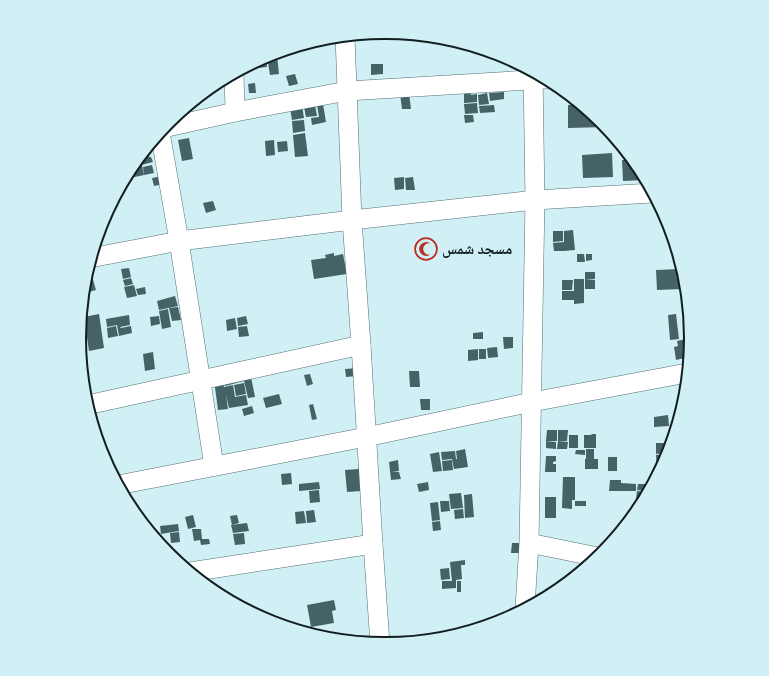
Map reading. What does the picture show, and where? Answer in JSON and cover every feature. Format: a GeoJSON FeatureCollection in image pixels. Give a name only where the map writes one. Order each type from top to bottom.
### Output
{"type":"FeatureCollection","features":[{"type":"Feature","properties":{"kind":"street"},"geometry":{"type":"LineString","coordinates":[[345,42],[352,220],[361,345],[372,544],[379,637]]}},
{"type":"Feature","properties":{"kind":"street"},"geometry":{"type":"LineString","coordinates":[[175,125],[235,112],[347,91],[531,77]]}},
{"type":"Feature","properties":{"kind":"street"},"geometry":{"type":"LineString","coordinates":[[234,79],[235,112]]}},
{"type":"Feature","properties":{"kind":"street"},"geometry":{"type":"LineString","coordinates":[[525,602],[529,543],[537,81]]}},
{"type":"Feature","properties":{"kind":"street"},"geometry":{"type":"LineString","coordinates":[[161,140],[179,241],[214,466]]}},
{"type":"Feature","properties":{"kind":"street"},"geometry":{"type":"LineString","coordinates":[[97,257],[179,241],[352,220],[535,200],[646,193]]}},
{"type":"Feature","properties":{"kind":"street"},"geometry":{"type":"LineString","coordinates":[[93,404],[361,345]]}},
{"type":"Feature","properties":{"kind":"street"},"geometry":{"type":"LineString","coordinates":[[124,484],[366,437],[532,402],[681,374]]}},
{"type":"Feature","properties":{"kind":"street"},"geometry":{"type":"LineString","coordinates":[[529,543],[590,555]]}},
{"type":"Feature","properties":{"kind":"street"},"geometry":{"type":"LineString","coordinates":[[197,571],[372,544]]}},
{"type":"Feature","properties":{"kind":"building"},"geometry":{"type":"Polygon","coordinates":[[[277,59],[279,74],[270,75],[268,63],[277,59]]]}},
{"type":"Feature","properties":{"kind":"building"},"geometry":{"type":"Polygon","coordinates":[[[267,63],[267,67],[258,67],[267,63]]]}},
{"type":"Feature","properties":{"kind":"building"},"geometry":{"type":"Polygon","coordinates":[[[371,64],[383,64],[383,74],[371,75],[371,64]]]}},
{"type":"Feature","properties":{"kind":"building"},"geometry":{"type":"Polygon","coordinates":[[[295,74],[298,84],[289,86],[286,76],[295,74]]]}},
{"type":"Feature","properties":{"kind":"building"},"geometry":{"type":"Polygon","coordinates":[[[255,83],[256,93],[249,93],[248,84],[255,83]]]}},
{"type":"Feature","properties":{"kind":"building"},"geometry":{"type":"Polygon","coordinates":[[[470,85],[471,95],[477,94],[477,102],[464,103],[464,86],[470,85]]]}},
{"type":"Feature","properties":{"kind":"building"},"geometry":{"type":"Polygon","coordinates":[[[504,92],[504,99],[490,101],[489,93],[504,92]]]}},
{"type":"Feature","properties":{"kind":"building"},"geometry":{"type":"Polygon","coordinates":[[[409,93],[411,109],[402,109],[400,94],[409,93]]]}},
{"type":"Feature","properties":{"kind":"building"},"geometry":{"type":"Polygon","coordinates":[[[487,93],[489,104],[479,105],[478,95],[487,93]]]}},
{"type":"Feature","properties":{"kind":"building"},"geometry":{"type":"Polygon","coordinates":[[[477,103],[478,113],[465,114],[464,104],[477,103]]]}},
{"type":"Feature","properties":{"kind":"building"},"geometry":{"type":"Polygon","coordinates":[[[323,104],[326,122],[312,125],[311,118],[319,117],[317,105],[323,104]]]}},
{"type":"Feature","properties":{"kind":"building"},"geometry":{"type":"Polygon","coordinates":[[[315,105],[317,116],[306,117],[304,107],[315,105]]]}},
{"type":"Feature","properties":{"kind":"building"},"geometry":{"type":"Polygon","coordinates":[[[494,105],[495,112],[480,113],[479,106],[494,105]]]}},
{"type":"Feature","properties":{"kind":"building"},"geometry":{"type":"Polygon","coordinates":[[[568,105],[572,105],[596,127],[568,128],[568,105]]]}},
{"type":"Feature","properties":{"kind":"building"},"geometry":{"type":"Polygon","coordinates":[[[302,106],[304,118],[292,120],[290,108],[302,106]]]}},
{"type":"Feature","properties":{"kind":"building"},"geometry":{"type":"Polygon","coordinates":[[[464,115],[473,115],[474,122],[465,123],[464,115]]]}},
{"type":"Feature","properties":{"kind":"building"},"geometry":{"type":"Polygon","coordinates":[[[304,120],[305,131],[293,133],[292,121],[304,120]]]}},
{"type":"Feature","properties":{"kind":"building"},"geometry":{"type":"Polygon","coordinates":[[[305,133],[308,156],[295,157],[293,135],[305,133]]]}},
{"type":"Feature","properties":{"kind":"building"},"geometry":{"type":"Polygon","coordinates":[[[189,138],[193,159],[182,161],[178,140],[189,138]]]}},
{"type":"Feature","properties":{"kind":"building"},"geometry":{"type":"Polygon","coordinates":[[[274,140],[275,155],[266,156],[265,141],[274,140]]]}},
{"type":"Feature","properties":{"kind":"building"},"geometry":{"type":"Polygon","coordinates":[[[287,141],[288,151],[278,152],[277,142],[287,141]]]}},
{"type":"Feature","properties":{"kind":"building"},"geometry":{"type":"Polygon","coordinates":[[[612,153],[613,177],[583,178],[582,155],[612,153]]]}},
{"type":"Feature","properties":{"kind":"building"},"geometry":{"type":"Polygon","coordinates":[[[149,154],[153,162],[141,165],[147,156],[149,154]]]}},
{"type":"Feature","properties":{"kind":"building"},"geometry":{"type":"Polygon","coordinates":[[[622,160],[625,160],[638,180],[623,181],[622,160]]]}},
{"type":"Feature","properties":{"kind":"building"},"geometry":{"type":"Polygon","coordinates":[[[142,165],[144,175],[133,177],[136,172],[142,165]]]}},
{"type":"Feature","properties":{"kind":"building"},"geometry":{"type":"Polygon","coordinates":[[[152,165],[154,173],[144,175],[143,167],[152,165]]]}},
{"type":"Feature","properties":{"kind":"building"},"geometry":{"type":"Polygon","coordinates":[[[163,176],[164,184],[154,186],[152,178],[163,176]]]}},
{"type":"Feature","properties":{"kind":"building"},"geometry":{"type":"Polygon","coordinates":[[[404,177],[404,189],[395,190],[394,178],[404,177]]]}},
{"type":"Feature","properties":{"kind":"building"},"geometry":{"type":"Polygon","coordinates":[[[413,177],[415,190],[406,190],[405,178],[413,177]]]}},
{"type":"Feature","properties":{"kind":"building"},"geometry":{"type":"Polygon","coordinates":[[[213,201],[216,210],[206,213],[203,203],[213,201]]]}},
{"type":"Feature","properties":{"kind":"building"},"geometry":{"type":"Polygon","coordinates":[[[573,230],[575,250],[564,251],[564,231],[573,230]]]}},
{"type":"Feature","properties":{"kind":"building"},"geometry":{"type":"Polygon","coordinates":[[[553,231],[563,231],[563,241],[553,242],[553,231]]]}},
{"type":"Feature","properties":{"kind":"building"},"geometry":{"type":"Polygon","coordinates":[[[564,242],[564,251],[554,251],[553,243],[564,242]]]}},
{"type":"Feature","properties":{"kind":"building"},"geometry":{"type":"Polygon","coordinates":[[[334,253],[334,256],[343,254],[347,274],[314,279],[311,260],[326,258],[325,255],[334,253]]]}},
{"type":"Feature","properties":{"kind":"building"},"geometry":{"type":"Polygon","coordinates":[[[577,254],[584,254],[585,262],[577,262],[577,254]]]}},
{"type":"Feature","properties":{"kind":"building"},"geometry":{"type":"Polygon","coordinates":[[[586,254],[592,254],[592,260],[586,261],[586,254]]]}},
{"type":"Feature","properties":{"kind":"building"},"geometry":{"type":"Polygon","coordinates":[[[129,268],[131,277],[123,279],[121,269],[129,268]]]}},
{"type":"Feature","properties":{"kind":"building"},"geometry":{"type":"Polygon","coordinates":[[[675,269],[679,289],[657,290],[656,270],[675,269]]]}},
{"type":"Feature","properties":{"kind":"building"},"geometry":{"type":"Polygon","coordinates":[[[585,272],[595,272],[595,279],[585,279],[585,272]]]}},
{"type":"Feature","properties":{"kind":"building"},"geometry":{"type":"Polygon","coordinates":[[[92,276],[96,290],[89,292],[92,276]]]}},
{"type":"Feature","properties":{"kind":"building"},"geometry":{"type":"Polygon","coordinates":[[[131,278],[133,284],[125,286],[123,280],[131,278]]]}},
{"type":"Feature","properties":{"kind":"building"},"geometry":{"type":"Polygon","coordinates":[[[574,279],[584,279],[584,289],[574,289],[574,279]]]}},
{"type":"Feature","properties":{"kind":"building"},"geometry":{"type":"Polygon","coordinates":[[[585,279],[595,280],[595,289],[585,289],[585,279]]]}},
{"type":"Feature","properties":{"kind":"building"},"geometry":{"type":"Polygon","coordinates":[[[562,280],[573,280],[572,290],[562,290],[562,280]]]}},
{"type":"Feature","properties":{"kind":"building"},"geometry":{"type":"Polygon","coordinates":[[[134,285],[137,296],[127,298],[124,287],[134,285]]]}},
{"type":"Feature","properties":{"kind":"building"},"geometry":{"type":"Polygon","coordinates":[[[145,287],[146,294],[138,295],[136,289],[145,287]]]}},
{"type":"Feature","properties":{"kind":"building"},"geometry":{"type":"Polygon","coordinates":[[[574,289],[584,289],[584,303],[574,304],[574,300],[562,300],[562,291],[574,291],[574,289]]]}},
{"type":"Feature","properties":{"kind":"building"},"geometry":{"type":"Polygon","coordinates":[[[175,296],[178,306],[159,310],[157,301],[175,296]]]}},
{"type":"Feature","properties":{"kind":"building"},"geometry":{"type":"Polygon","coordinates":[[[178,307],[181,320],[172,321],[169,308],[178,307]]]}},
{"type":"Feature","properties":{"kind":"building"},"geometry":{"type":"Polygon","coordinates":[[[168,309],[171,327],[162,329],[159,311],[168,309]]]}},
{"type":"Feature","properties":{"kind":"building"},"geometry":{"type":"Polygon","coordinates":[[[99,314],[104,348],[89,351],[86,331],[86,317],[99,314]]]}},
{"type":"Feature","properties":{"kind":"building"},"geometry":{"type":"Polygon","coordinates":[[[676,314],[679,339],[670,340],[668,315],[676,314]]]}},
{"type":"Feature","properties":{"kind":"building"},"geometry":{"type":"Polygon","coordinates":[[[129,315],[130,325],[120,327],[131,326],[132,333],[119,336],[117,325],[107,327],[106,319],[129,315]]]}},
{"type":"Feature","properties":{"kind":"building"},"geometry":{"type":"Polygon","coordinates":[[[159,316],[160,324],[151,326],[150,317],[159,316]]]}},
{"type":"Feature","properties":{"kind":"building"},"geometry":{"type":"Polygon","coordinates":[[[246,316],[248,324],[238,326],[237,318],[246,316]]]}},
{"type":"Feature","properties":{"kind":"building"},"geometry":{"type":"Polygon","coordinates":[[[235,318],[237,329],[227,331],[226,320],[235,318]]]}},
{"type":"Feature","properties":{"kind":"building"},"geometry":{"type":"Polygon","coordinates":[[[116,326],[118,336],[108,338],[107,328],[116,326]]]}},
{"type":"Feature","properties":{"kind":"building"},"geometry":{"type":"Polygon","coordinates":[[[247,326],[249,336],[239,337],[238,327],[247,326]]]}},
{"type":"Feature","properties":{"kind":"building"},"geometry":{"type":"Polygon","coordinates":[[[483,332],[483,339],[473,339],[473,333],[483,332]]]}},
{"type":"Feature","properties":{"kind":"building"},"geometry":{"type":"Polygon","coordinates":[[[503,337],[513,337],[513,348],[504,349],[503,337]]]}},
{"type":"Feature","properties":{"kind":"building"},"geometry":{"type":"Polygon","coordinates":[[[684,339],[683,358],[676,360],[674,347],[678,346],[677,341],[684,339]]]}},
{"type":"Feature","properties":{"kind":"building"},"geometry":{"type":"Polygon","coordinates":[[[497,347],[498,357],[488,358],[487,348],[497,347]]]}},
{"type":"Feature","properties":{"kind":"building"},"geometry":{"type":"Polygon","coordinates":[[[478,349],[478,360],[468,361],[468,350],[478,349]]]}},
{"type":"Feature","properties":{"kind":"building"},"geometry":{"type":"Polygon","coordinates":[[[479,349],[486,349],[486,359],[479,359],[479,349]]]}},
{"type":"Feature","properties":{"kind":"building"},"geometry":{"type":"Polygon","coordinates":[[[153,352],[155,369],[145,371],[143,354],[153,352]]]}},
{"type":"Feature","properties":{"kind":"building"},"geometry":{"type":"Polygon","coordinates":[[[357,368],[358,376],[346,377],[345,369],[357,368]]]}},
{"type":"Feature","properties":{"kind":"building"},"geometry":{"type":"Polygon","coordinates":[[[409,371],[419,371],[420,387],[410,387],[409,371]]]}},
{"type":"Feature","properties":{"kind":"building"},"geometry":{"type":"Polygon","coordinates":[[[250,372],[255,397],[248,398],[244,381],[225,386],[223,378],[250,372]]]}},
{"type":"Feature","properties":{"kind":"building"},"geometry":{"type":"Polygon","coordinates":[[[310,374],[313,384],[307,386],[304,375],[310,374]]]}},
{"type":"Feature","properties":{"kind":"building"},"geometry":{"type":"Polygon","coordinates":[[[222,379],[224,387],[233,385],[235,397],[246,395],[248,405],[229,408],[226,395],[228,409],[218,410],[214,380],[222,379]]]}},
{"type":"Feature","properties":{"kind":"building"},"geometry":{"type":"Polygon","coordinates":[[[244,383],[246,394],[236,396],[234,385],[244,383]]]}},
{"type":"Feature","properties":{"kind":"building"},"geometry":{"type":"Polygon","coordinates":[[[279,394],[282,404],[266,408],[263,398],[279,394]]]}},
{"type":"Feature","properties":{"kind":"building"},"geometry":{"type":"Polygon","coordinates":[[[420,399],[430,399],[430,410],[421,410],[420,399]]]}},
{"type":"Feature","properties":{"kind":"building"},"geometry":{"type":"Polygon","coordinates":[[[313,404],[317,419],[312,420],[309,405],[313,404]]]}},
{"type":"Feature","properties":{"kind":"building"},"geometry":{"type":"Polygon","coordinates":[[[252,406],[254,413],[244,416],[242,409],[252,406]]]}},
{"type":"Feature","properties":{"kind":"building"},"geometry":{"type":"Polygon","coordinates":[[[668,415],[669,426],[654,427],[654,417],[668,415]]]}},
{"type":"Feature","properties":{"kind":"building"},"geometry":{"type":"Polygon","coordinates":[[[547,430],[557,430],[557,441],[546,441],[547,430]]]}},
{"type":"Feature","properties":{"kind":"building"},"geometry":{"type":"Polygon","coordinates":[[[558,430],[568,430],[567,441],[558,441],[558,430]]]}},
{"type":"Feature","properties":{"kind":"building"},"geometry":{"type":"Polygon","coordinates":[[[596,434],[596,448],[584,448],[584,435],[596,434]]]}},
{"type":"Feature","properties":{"kind":"building"},"geometry":{"type":"Polygon","coordinates":[[[569,435],[578,435],[578,448],[569,448],[569,435]]]}},
{"type":"Feature","properties":{"kind":"building"},"geometry":{"type":"Polygon","coordinates":[[[546,441],[556,442],[556,449],[546,448],[546,441]]]}},
{"type":"Feature","properties":{"kind":"building"},"geometry":{"type":"Polygon","coordinates":[[[558,441],[568,442],[567,449],[557,449],[558,441]]]}},
{"type":"Feature","properties":{"kind":"building"},"geometry":{"type":"Polygon","coordinates":[[[656,443],[664,443],[660,454],[656,454],[656,443]]]}},
{"type":"Feature","properties":{"kind":"building"},"geometry":{"type":"Polygon","coordinates":[[[465,449],[468,467],[454,469],[452,459],[442,460],[441,452],[455,451],[457,459],[456,451],[465,449]]]}},
{"type":"Feature","properties":{"kind":"building"},"geometry":{"type":"Polygon","coordinates":[[[586,449],[594,449],[594,459],[598,459],[598,469],[585,469],[585,459],[587,458],[586,449]]]}},
{"type":"Feature","properties":{"kind":"building"},"geometry":{"type":"Polygon","coordinates":[[[576,450],[585,450],[585,455],[575,454],[576,450]]]}},
{"type":"Feature","properties":{"kind":"building"},"geometry":{"type":"Polygon","coordinates":[[[439,452],[442,471],[433,472],[430,454],[439,452]]]}},
{"type":"Feature","properties":{"kind":"building"},"geometry":{"type":"Polygon","coordinates":[[[656,455],[660,455],[656,462],[656,455]]]}},
{"type":"Feature","properties":{"kind":"building"},"geometry":{"type":"Polygon","coordinates":[[[546,456],[556,456],[556,461],[553,462],[553,464],[556,464],[556,472],[545,472],[546,456]]]}},
{"type":"Feature","properties":{"kind":"building"},"geometry":{"type":"Polygon","coordinates":[[[608,457],[617,457],[617,471],[608,471],[608,457]]]}},
{"type":"Feature","properties":{"kind":"building"},"geometry":{"type":"Polygon","coordinates":[[[398,460],[399,471],[392,472],[399,472],[401,479],[391,480],[389,462],[398,460]]]}},
{"type":"Feature","properties":{"kind":"building"},"geometry":{"type":"Polygon","coordinates":[[[452,460],[453,470],[443,471],[442,461],[452,460]]]}},
{"type":"Feature","properties":{"kind":"building"},"geometry":{"type":"Polygon","coordinates":[[[359,469],[361,491],[347,492],[345,470],[359,469]]]}},
{"type":"Feature","properties":{"kind":"building"},"geometry":{"type":"Polygon","coordinates":[[[291,473],[292,484],[282,485],[281,474],[291,473]]]}},
{"type":"Feature","properties":{"kind":"building"},"geometry":{"type":"Polygon","coordinates":[[[563,477],[575,477],[575,500],[572,500],[572,509],[562,508],[563,477]]]}},
{"type":"Feature","properties":{"kind":"building"},"geometry":{"type":"Polygon","coordinates":[[[610,480],[621,480],[621,483],[636,484],[636,491],[609,491],[610,480]]]}},
{"type":"Feature","properties":{"kind":"building"},"geometry":{"type":"Polygon","coordinates":[[[319,482],[320,489],[299,491],[299,484],[319,482]]]}},
{"type":"Feature","properties":{"kind":"building"},"geometry":{"type":"Polygon","coordinates":[[[428,482],[429,490],[419,492],[417,484],[428,482]]]}},
{"type":"Feature","properties":{"kind":"building"},"geometry":{"type":"Polygon","coordinates":[[[638,484],[645,484],[641,490],[637,490],[638,484]]]}},
{"type":"Feature","properties":{"kind":"building"},"geometry":{"type":"Polygon","coordinates":[[[319,490],[320,502],[310,503],[309,491],[319,490]]]}},
{"type":"Feature","properties":{"kind":"building"},"geometry":{"type":"Polygon","coordinates":[[[637,491],[641,491],[636,499],[637,491]]]}},
{"type":"Feature","properties":{"kind":"building"},"geometry":{"type":"Polygon","coordinates":[[[461,493],[463,508],[451,509],[449,494],[461,493]]]}},
{"type":"Feature","properties":{"kind":"building"},"geometry":{"type":"Polygon","coordinates":[[[472,494],[474,517],[465,518],[464,495],[472,494]]]}},
{"type":"Feature","properties":{"kind":"building"},"geometry":{"type":"Polygon","coordinates":[[[545,497],[556,497],[556,518],[545,518],[545,497]]]}},
{"type":"Feature","properties":{"kind":"building"},"geometry":{"type":"Polygon","coordinates":[[[440,501],[449,501],[450,511],[441,512],[440,501]]]}},
{"type":"Feature","properties":{"kind":"building"},"geometry":{"type":"Polygon","coordinates":[[[575,501],[586,501],[586,506],[575,506],[575,501]]]}},
{"type":"Feature","properties":{"kind":"building"},"geometry":{"type":"Polygon","coordinates":[[[438,502],[440,520],[432,521],[430,503],[438,502]]]}},
{"type":"Feature","properties":{"kind":"building"},"geometry":{"type":"Polygon","coordinates":[[[463,509],[464,518],[455,519],[454,510],[463,509]]]}},
{"type":"Feature","properties":{"kind":"building"},"geometry":{"type":"Polygon","coordinates":[[[314,510],[316,522],[307,523],[306,511],[314,510]]]}},
{"type":"Feature","properties":{"kind":"building"},"geometry":{"type":"Polygon","coordinates":[[[304,511],[306,523],[296,524],[295,512],[304,511]]]}},
{"type":"Feature","properties":{"kind":"building"},"geometry":{"type":"Polygon","coordinates":[[[193,515],[196,527],[188,529],[185,517],[193,515]]]}},
{"type":"Feature","properties":{"kind":"building"},"geometry":{"type":"Polygon","coordinates":[[[237,515],[239,523],[232,525],[230,516],[237,515]]]}},
{"type":"Feature","properties":{"kind":"building"},"geometry":{"type":"Polygon","coordinates":[[[440,521],[441,530],[433,531],[432,522],[440,521]]]}},
{"type":"Feature","properties":{"kind":"building"},"geometry":{"type":"Polygon","coordinates":[[[247,523],[249,531],[233,533],[231,525],[247,523]]]}},
{"type":"Feature","properties":{"kind":"building"},"geometry":{"type":"Polygon","coordinates":[[[178,524],[179,531],[161,534],[160,526],[178,524]]]}},
{"type":"Feature","properties":{"kind":"building"},"geometry":{"type":"Polygon","coordinates":[[[192,529],[201,529],[202,539],[209,539],[210,544],[201,545],[200,540],[194,541],[192,529]]]}},
{"type":"Feature","properties":{"kind":"building"},"geometry":{"type":"Polygon","coordinates":[[[179,532],[180,542],[171,543],[170,533],[179,532]]]}},
{"type":"Feature","properties":{"kind":"building"},"geometry":{"type":"Polygon","coordinates":[[[244,533],[245,544],[235,545],[233,534],[244,533]]]}},
{"type":"Feature","properties":{"kind":"building"},"geometry":{"type":"Polygon","coordinates":[[[512,543],[522,543],[522,553],[511,553],[512,543]]]}},
{"type":"Feature","properties":{"kind":"building"},"geometry":{"type":"Polygon","coordinates":[[[465,560],[465,565],[461,565],[462,579],[456,580],[456,588],[442,589],[442,581],[452,581],[450,562],[465,560]]]}},
{"type":"Feature","properties":{"kind":"building"},"geometry":{"type":"Polygon","coordinates":[[[449,568],[450,579],[441,580],[440,569],[449,568]]]}},
{"type":"Feature","properties":{"kind":"building"},"geometry":{"type":"Polygon","coordinates":[[[457,581],[461,581],[461,592],[457,592],[457,581]]]}},
{"type":"Feature","properties":{"kind":"building"},"geometry":{"type":"Polygon","coordinates":[[[334,600],[336,610],[332,611],[334,623],[311,627],[307,605],[334,600]]]}},
{"type":"Feature","properties":{"kind":"place","name":"مسجد شمس"},"geometry":{"type":"Point","coordinates":[426,249]}}]}
